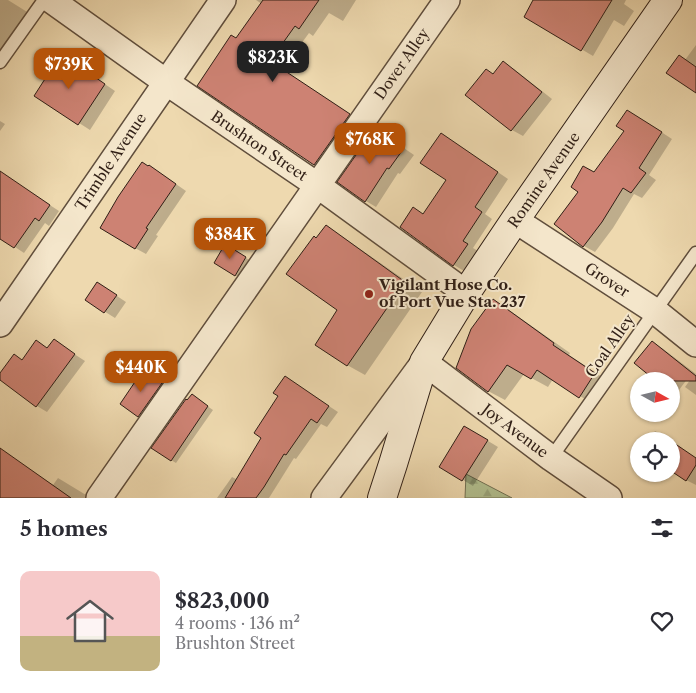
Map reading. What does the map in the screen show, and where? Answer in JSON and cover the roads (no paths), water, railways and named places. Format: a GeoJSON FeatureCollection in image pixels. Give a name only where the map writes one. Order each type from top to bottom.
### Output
{"type":"FeatureCollection","features":[{"type":"Feature","properties":{"kind":"street","name":"Brushton Street"},"geometry":{"type":"LineString","coordinates":[[51,0],[166,82],[317,185],[466,293]]}},
{"type":"Feature","properties":{"kind":"street","name":"Trimble Avenue"},"geometry":{"type":"LineString","coordinates":[[0,324],[223,0]]}},
{"type":"Feature","properties":{"kind":"street","name":"Dover Alley"},"geometry":{"type":"LineString","coordinates":[[99,498],[447,0]]}},
{"type":"Feature","properties":{"kind":"street","name":"Romine Avenue"},"geometry":{"type":"LineString","coordinates":[[324,498],[424,362],[466,293],[668,0]]}},
{"type":"Feature","properties":{"kind":"street","name":"Grover"},"geometry":{"type":"LineString","coordinates":[[516,220],[655,311],[696,344]]}},
{"type":"Feature","properties":{"kind":"street","name":"Romine Avenue"},"geometry":{"type":"LineString","coordinates":[[382,498],[424,362]]}},
{"type":"Feature","properties":{"kind":"street","name":"Joy Avenue"},"geometry":{"type":"LineString","coordinates":[[424,362],[608,498]]}},
{"type":"Feature","properties":{"kind":"lane"},"geometry":{"type":"LineString","coordinates":[[0,62],[44,0]]}},
{"type":"Feature","properties":{"kind":"lane","name":"Coal Alley"},"geometry":{"type":"LineString","coordinates":[[552,458],[696,253]]}},
{"type":"Feature","properties":{"kind":"place","name":"Vigilant Hose Co. of Port Vue Sta. 237"},"geometry":{"type":"Point","coordinates":[369,294]}}]}
